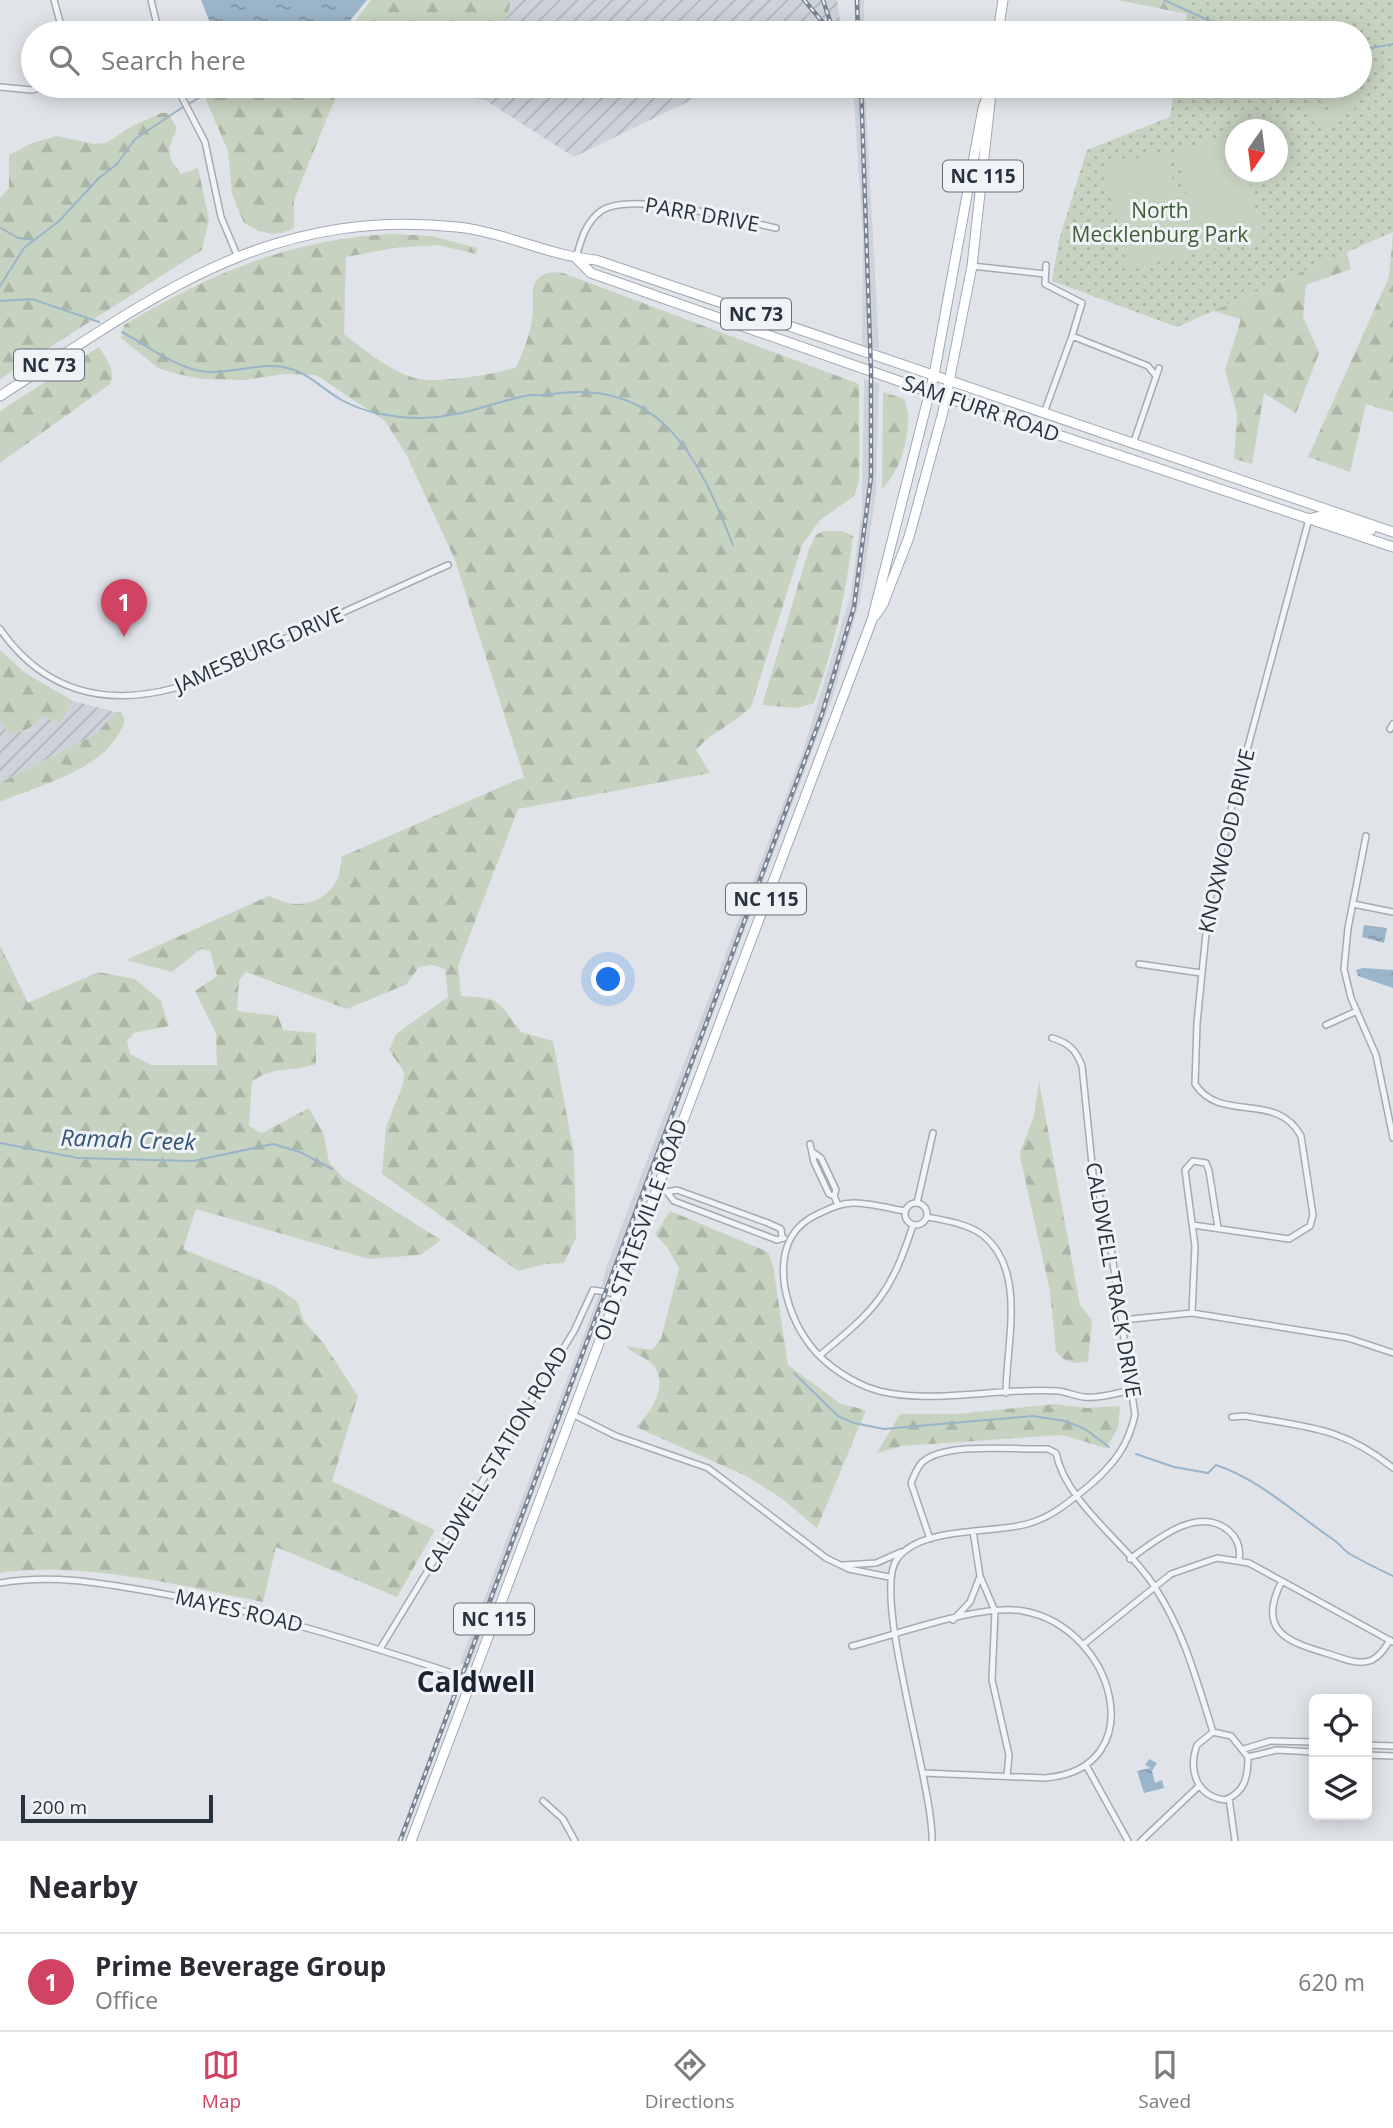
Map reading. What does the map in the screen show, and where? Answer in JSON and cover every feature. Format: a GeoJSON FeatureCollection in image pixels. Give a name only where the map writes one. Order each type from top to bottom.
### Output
{"type":"FeatureCollection","features":[{"type":"Feature","properties":{"kind":"main road"},"geometry":{"type":"LineString","coordinates":[[1000,21],[1003,0]]}},
{"type":"Feature","properties":{"kind":"main road","name":"OLD STATESVILLE ROAD"},"geometry":{"type":"LineString","coordinates":[[411,1841],[872,620],[934,376],[987,98]]}},
{"type":"Feature","properties":{"kind":"main road","name":"OLD STATESVILLE ROAD"},"geometry":{"type":"LineString","coordinates":[[872,620],[883,604],[909,537],[946,397],[972,266],[991,117],[991,98]]}},
{"type":"Feature","properties":{"kind":"main road"},"geometry":{"type":"LineString","coordinates":[[974,156],[979,169],[974,205],[974,234]]}},
{"type":"Feature","properties":{"kind":"main road","name":"SAM FURR ROAD"},"geometry":{"type":"LineString","coordinates":[[0,396],[157,296],[237,255],[317,233],[408,225],[485,231],[576,258],[596,260],[1393,533]]}},
{"type":"Feature","properties":{"kind":"main road","name":"SAM FURR ROAD"},"geometry":{"type":"LineString","coordinates":[[576,258],[591,273],[930,392],[1393,547]]}},
{"type":"Feature","properties":{"kind":"main road"},"geometry":{"type":"LineString","coordinates":[[1309,519],[1321,516],[1393,533]]}},
{"type":"Feature","properties":{"kind":"street"},"geometry":{"type":"LineString","coordinates":[[54,0],[60,21]]}},
{"type":"Feature","properties":{"kind":"street"},"geometry":{"type":"LineString","coordinates":[[151,0],[156,21]]}},
{"type":"Feature","properties":{"kind":"street"},"geometry":{"type":"LineString","coordinates":[[0,87],[21,89]]}},
{"type":"Feature","properties":{"kind":"street"},"geometry":{"type":"LineString","coordinates":[[182,98],[205,142],[221,217],[237,255]]}},
{"type":"Feature","properties":{"kind":"street","name":"PARR DRIVE"},"geometry":{"type":"LineString","coordinates":[[576,258],[585,230],[593,218],[613,205],[626,202],[709,214],[776,229]]}},
{"type":"Feature","properties":{"kind":"street"},"geometry":{"type":"LineString","coordinates":[[1044,412],[1082,303],[1049,287],[1045,274],[1046,265]]}},
{"type":"Feature","properties":{"kind":"street"},"geometry":{"type":"LineString","coordinates":[[972,266],[1045,274]]}},
{"type":"Feature","properties":{"kind":"street"},"geometry":{"type":"LineString","coordinates":[[1072,336],[1148,366],[1156,376]]}},
{"type":"Feature","properties":{"kind":"street"},"geometry":{"type":"LineString","coordinates":[[1133,444],[1159,368]]}},
{"type":"Feature","properties":{"kind":"street","name":"KNOXWOOD DRIVE"},"geometry":{"type":"LineString","coordinates":[[1193,1224],[1290,1238],[1310,1226],[1313,1215],[1301,1136],[1295,1125],[1277,1112],[1210,1100],[1195,1084],[1206,917],[1228,817],[1309,519]]}},
{"type":"Feature","properties":{"kind":"street","name":"JAMESBURG DRIVE"},"geometry":{"type":"LineString","coordinates":[[0,629],[23,657],[64,684],[102,696],[140,696],[175,688],[448,565]]}},
{"type":"Feature","properties":{"kind":"street"},"geometry":{"type":"LineString","coordinates":[[1366,836],[1343,958],[1345,980],[1381,1070],[1393,1139]]}},
{"type":"Feature","properties":{"kind":"street"},"geometry":{"type":"LineString","coordinates":[[1353,904],[1393,912]]}},
{"type":"Feature","properties":{"kind":"street"},"geometry":{"type":"LineString","coordinates":[[1139,964],[1201,973]]}},
{"type":"Feature","properties":{"kind":"street"},"geometry":{"type":"LineString","coordinates":[[1326,1025],[1357,1011]]}},
{"type":"Feature","properties":{"kind":"street","name":"CALDWELL TRACK DRIVE"},"geometry":{"type":"LineString","coordinates":[[841,1564],[866,1565],[930,1539],[1033,1522],[1055,1513],[1119,1457],[1130,1435],[1135,1415],[1132,1390],[1107,1221],[1093,1174],[1082,1066],[1076,1052],[1064,1041],[1052,1038]]}},
{"type":"Feature","properties":{"kind":"street"},"geometry":{"type":"LineString","coordinates":[[667,1192],[674,1201],[777,1240],[785,1238],[802,1221],[838,1205],[852,1203],[905,1211],[917,1203],[933,1133]]}},
{"type":"Feature","properties":{"kind":"street"},"geometry":{"type":"LineString","coordinates":[[810,1144],[814,1153],[821,1158],[836,1190],[834,1196],[838,1205]]}},
{"type":"Feature","properties":{"kind":"street"},"geometry":{"type":"LineString","coordinates":[[1192,1313],[1193,1224],[1185,1170],[1188,1163],[1200,1160],[1209,1171],[1218,1228]]}},
{"type":"Feature","properties":{"kind":"street"},"geometry":{"type":"LineString","coordinates":[[656,1188],[667,1192],[677,1190],[781,1229],[785,1238],[783,1285],[805,1338],[841,1374],[879,1390],[900,1394],[1059,1391],[1086,1397],[1132,1390]]}},
{"type":"Feature","properties":{"kind":"street"},"geometry":{"type":"LineString","coordinates":[[917,1203],[926,1209],[927,1217]]}},
{"type":"Feature","properties":{"kind":"street"},"geometry":{"type":"LineString","coordinates":[[726,1220],[730,1210]]}},
{"type":"Feature","properties":{"kind":"street"},"geometry":{"type":"LineString","coordinates":[[905,1211],[906,1218],[913,1225]]}},
{"type":"Feature","properties":{"kind":"street"},"geometry":{"type":"LineString","coordinates":[[913,1225],[920,1224],[927,1217]]}},
{"type":"Feature","properties":{"kind":"street"},"geometry":{"type":"LineString","coordinates":[[927,1217],[951,1221],[983,1235],[1004,1265],[1011,1288],[1006,1393]]}},
{"type":"Feature","properties":{"kind":"street"},"geometry":{"type":"LineString","coordinates":[[820,1355],[852,1328],[893,1281],[913,1225]]}},
{"type":"Feature","properties":{"kind":"street","name":"CALDWELL STATION ROAD"},"geometry":{"type":"LineString","coordinates":[[380,1649],[574,1331],[593,1290],[617,1294]]}},
{"type":"Feature","properties":{"kind":"street"},"geometry":{"type":"LineString","coordinates":[[1122,1320],[1192,1313],[1348,1338],[1393,1353]]}},
{"type":"Feature","properties":{"kind":"street"},"geometry":{"type":"LineString","coordinates":[[572,1414],[616,1436],[708,1468],[812,1549],[849,1569],[889,1577]]}},
{"type":"Feature","properties":{"kind":"street"},"geometry":{"type":"LineString","coordinates":[[1232,1417],[1245,1416],[1332,1432],[1357,1441],[1393,1468]]}},
{"type":"Feature","properties":{"kind":"street"},"geometry":{"type":"LineString","coordinates":[[930,1539],[911,1483],[922,1461],[937,1454],[985,1448],[1048,1449],[1056,1453],[1062,1472],[1155,1587],[1184,1638],[1213,1732]]}},
{"type":"Feature","properties":{"kind":"street"},"geometry":{"type":"LineString","coordinates":[[1130,1559],[1164,1534],[1204,1521],[1219,1524],[1231,1533],[1240,1548],[1239,1560]]}},
{"type":"Feature","properties":{"kind":"street"},"geometry":{"type":"LineString","coordinates":[[973,1531],[980,1576],[995,1611],[992,1680],[1009,1755],[1007,1776]]}},
{"type":"Feature","properties":{"kind":"street"},"geometry":{"type":"LineString","coordinates":[[904,1551],[889,1577],[906,1704],[923,1773],[932,1841]]}},
{"type":"Feature","properties":{"kind":"street"},"geometry":{"type":"LineString","coordinates":[[1084,1644],[1171,1574],[1204,1560],[1239,1560],[1282,1581],[1392,1641],[1379,1655],[1362,1662],[1290,1642],[1279,1632],[1272,1617],[1274,1598],[1282,1581]]}},
{"type":"Feature","properties":{"kind":"street"},"geometry":{"type":"LineString","coordinates":[[953,1620],[970,1602],[980,1576]]}},
{"type":"Feature","properties":{"kind":"street","name":"MAYES ROAD"},"geometry":{"type":"LineString","coordinates":[[0,1583],[33,1578],[92,1581],[277,1618],[471,1679]]}},
{"type":"Feature","properties":{"kind":"street"},"geometry":{"type":"LineString","coordinates":[[852,1646],[995,1611],[1021,1610],[1060,1622],[1084,1644],[1108,1686],[1111,1713],[1106,1740],[1086,1765],[1059,1777],[923,1773]]}},
{"type":"Feature","properties":{"kind":"street"},"geometry":{"type":"LineString","coordinates":[[1213,1732],[1231,1736],[1244,1749],[1248,1757],[1245,1783],[1229,1798],[1217,1799],[1199,1786],[1193,1772],[1194,1752],[1201,1740],[1213,1732]]}},
{"type":"Feature","properties":{"kind":"street"},"geometry":{"type":"LineString","coordinates":[[1244,1749],[1270,1741],[1309,1742]]}},
{"type":"Feature","properties":{"kind":"street"},"geometry":{"type":"LineString","coordinates":[[1372,1745],[1393,1746]]}},
{"type":"Feature","properties":{"kind":"street"},"geometry":{"type":"LineString","coordinates":[[1248,1757],[1276,1750],[1309,1752]]}},
{"type":"Feature","properties":{"kind":"street"},"geometry":{"type":"LineString","coordinates":[[1372,1755],[1393,1756]]}},
{"type":"Feature","properties":{"kind":"street"},"geometry":{"type":"LineString","coordinates":[[1086,1765],[1128,1841]]}},
{"type":"Feature","properties":{"kind":"street"},"geometry":{"type":"LineString","coordinates":[[1141,1841],[1199,1786]]}},
{"type":"Feature","properties":{"kind":"street"},"geometry":{"type":"LineString","coordinates":[[1229,1798],[1235,1841]]}},
{"type":"Feature","properties":{"kind":"street"},"geometry":{"type":"LineString","coordinates":[[543,1801],[563,1819],[575,1841]]}},
{"type":"Feature","properties":{"kind":"shaded area"},"geometry":{"type":"Polygon","coordinates":[[[511,0],[837,0],[840,21],[506,21],[511,0]]]}},
{"type":"Feature","properties":{"kind":"shaded area"},"geometry":{"type":"Polygon","coordinates":[[[854,0],[864,0],[864,21],[855,21],[854,0]]]}},
{"type":"Feature","properties":{"kind":"shaded area"},"geometry":{"type":"Polygon","coordinates":[[[486,98],[695,98],[574,157],[486,98]]]}},
{"type":"Feature","properties":{"kind":"shaded area"},"geometry":{"type":"Polygon","coordinates":[[[854,98],[866,98],[879,349],[862,345],[863,238],[854,98]]]}},
{"type":"Feature","properties":{"kind":"shaded area"},"geometry":{"type":"Polygon","coordinates":[[[864,379],[879,383],[876,492],[861,596],[833,696],[609,1289],[602,1286],[607,1265],[803,751],[851,594],[862,509],[864,379]]]}},
{"type":"Feature","properties":{"kind":"shaded area"},"geometry":{"type":"Polygon","coordinates":[[[73,701],[115,712],[96,734],[0,783],[0,721],[8,732],[28,731],[42,717],[60,723],[73,701]]]}},
{"type":"Feature","properties":{"kind":"shaded area"},"geometry":{"type":"Polygon","coordinates":[[[600,1292],[607,1295],[469,1667],[460,1663],[600,1292]]]}},
{"type":"Feature","properties":{"kind":"green space"},"geometry":{"type":"Polygon","coordinates":[[[371,0],[511,0],[506,21],[355,21],[371,0]]]}},
{"type":"Feature","properties":{"kind":"green space"},"geometry":{"type":"Polygon","coordinates":[[[1117,0],[1189,0],[1187,14],[1117,0]]]}},
{"type":"Feature","properties":{"kind":"green space","name":"North Mecklenburg Park"},"geometry":{"type":"Polygon","coordinates":[[[1189,0],[1393,0],[1393,232],[1177,327],[1052,281],[1059,240],[1087,150],[1170,117],[1173,98],[1372,98],[1372,21],[1186,21],[1189,0]]]}},
{"type":"Feature","properties":{"kind":"green space"},"geometry":{"type":"Polygon","coordinates":[[[205,98],[335,98],[294,200],[294,228],[275,234],[257,230],[244,223],[232,194],[228,151],[205,98]]]}},
{"type":"Feature","properties":{"kind":"green space"},"geometry":{"type":"Polygon","coordinates":[[[1322,98],[1339,98],[1334,108],[1320,101],[1322,98]]]}},
{"type":"Feature","properties":{"kind":"green space"},"geometry":{"type":"Polygon","coordinates":[[[1342,98],[1360,98],[1351,116],[1337,109],[1342,98]]]}},
{"type":"Feature","properties":{"kind":"green space"},"geometry":{"type":"Polygon","coordinates":[[[1314,103],[1336,115],[1329,128],[1307,117],[1314,103]]]}},
{"type":"Feature","properties":{"kind":"green space"},"geometry":{"type":"Polygon","coordinates":[[[161,113],[168,113],[177,128],[169,148],[171,160],[181,174],[198,168],[209,220],[202,250],[0,379],[0,198],[9,188],[9,155],[32,143],[56,136],[94,144],[106,143],[132,126],[161,113]]]}},
{"type":"Feature","properties":{"kind":"green space"},"geometry":{"type":"Polygon","coordinates":[[[1225,138],[1225,182],[1249,182],[1262,238],[1200,252],[1176,149],[1225,138]]]}},
{"type":"Feature","properties":{"kind":"green space"},"geometry":{"type":"Polygon","coordinates":[[[1166,152],[1190,255],[1128,269],[1104,166],[1166,152]]]}},
{"type":"Feature","properties":{"kind":"green space"},"geometry":{"type":"Polygon","coordinates":[[[1393,232],[1393,412],[1366,404],[1350,472],[1308,457],[1389,277],[1393,232]]]}},
{"type":"Feature","properties":{"kind":"green space"},"geometry":{"type":"Polygon","coordinates":[[[389,234],[432,236],[477,248],[476,254],[438,245],[394,248],[346,257],[344,334],[395,370],[414,378],[435,380],[480,376],[516,367],[531,327],[536,281],[551,272],[563,273],[859,384],[859,481],[854,496],[820,520],[802,545],[751,707],[696,750],[710,773],[518,809],[458,966],[461,996],[492,1000],[503,1008],[521,1032],[553,1041],[574,1154],[576,1238],[564,1263],[545,1264],[518,1271],[382,1174],[386,1127],[403,1084],[404,1072],[389,1050],[396,1034],[448,997],[445,969],[432,965],[419,967],[407,984],[347,1009],[246,972],[239,980],[237,1011],[278,1016],[283,1030],[316,1033],[316,1064],[274,1071],[252,1082],[249,1126],[262,1133],[309,1108],[324,1135],[329,1162],[343,1178],[441,1240],[420,1255],[369,1259],[196,1209],[183,1249],[274,1286],[297,1301],[304,1321],[324,1344],[358,1396],[332,1481],[435,1530],[397,1597],[276,1547],[263,1602],[98,1573],[32,1570],[0,1573],[0,945],[28,1003],[98,972],[135,979],[161,1001],[169,1026],[134,1033],[127,1041],[130,1054],[151,1065],[217,1065],[216,1033],[195,991],[217,976],[210,951],[201,949],[172,972],[126,960],[269,896],[293,904],[315,900],[323,896],[335,883],[341,857],[524,777],[455,560],[406,454],[385,421],[316,375],[284,374],[245,380],[202,379],[158,368],[121,338],[124,325],[219,275],[283,252],[352,238],[389,234]]]}},
{"type":"Feature","properties":{"kind":"green space"},"geometry":{"type":"Polygon","coordinates":[[[1347,252],[1351,269],[1306,285],[1303,317],[1319,353],[1296,413],[1264,393],[1252,464],[1234,459],[1237,414],[1225,370],[1241,319],[1213,311],[1347,252]]]}},
{"type":"Feature","properties":{"kind":"green space"},"geometry":{"type":"Polygon","coordinates":[[[99,347],[111,369],[110,384],[0,463],[0,411],[99,347]]]}},
{"type":"Feature","properties":{"kind":"green space"},"geometry":{"type":"Polygon","coordinates":[[[883,392],[904,399],[908,421],[901,459],[882,489],[883,392]]]}},
{"type":"Feature","properties":{"kind":"green space"},"geometry":{"type":"Polygon","coordinates":[[[823,531],[842,531],[853,536],[838,621],[814,703],[797,708],[762,705],[809,549],[816,535],[823,531]]]}},
{"type":"Feature","properties":{"kind":"green space"},"geometry":{"type":"Polygon","coordinates":[[[0,650],[24,672],[73,701],[60,723],[42,717],[27,730],[8,732],[0,721],[0,650]]]}},
{"type":"Feature","properties":{"kind":"green space"},"geometry":{"type":"Polygon","coordinates":[[[115,712],[121,712],[125,720],[117,737],[90,763],[73,773],[0,802],[0,783],[96,734],[115,712]]]}},
{"type":"Feature","properties":{"kind":"green space"},"geometry":{"type":"Polygon","coordinates":[[[1039,1081],[1080,1305],[1092,1320],[1088,1362],[1070,1362],[1056,1352],[1050,1291],[1021,1161],[1020,1152],[1034,1116],[1039,1081]]]}},
{"type":"Feature","properties":{"kind":"green space"},"geometry":{"type":"Polygon","coordinates":[[[670,1211],[768,1252],[773,1265],[788,1365],[841,1404],[866,1410],[817,1528],[781,1498],[746,1476],[636,1427],[652,1407],[659,1391],[659,1382],[654,1366],[626,1346],[652,1350],[661,1339],[679,1268],[667,1247],[655,1234],[670,1211]]]}},
{"type":"Feature","properties":{"kind":"green space"},"geometry":{"type":"Polygon","coordinates":[[[1055,1404],[1087,1408],[1120,1406],[1118,1428],[1106,1448],[1062,1435],[902,1446],[877,1453],[900,1414],[957,1414],[1055,1404]]]}},
{"type":"Feature","properties":{"kind":"water"},"geometry":{"type":"Polygon","coordinates":[[[201,0],[367,0],[350,21],[209,21],[201,0]]]}},
{"type":"Feature","properties":{"kind":"water"},"geometry":{"type":"Polygon","coordinates":[[[1364,925],[1387,928],[1384,943],[1362,937],[1364,925]]]}},
{"type":"Feature","properties":{"kind":"water"},"geometry":{"type":"Polygon","coordinates":[[[1356,970],[1393,970],[1393,988],[1358,976],[1356,970]]]}},
{"type":"Feature","properties":{"kind":"water"},"geometry":{"type":"Polygon","coordinates":[[[1149,1759],[1157,1763],[1152,1771],[1155,1783],[1162,1780],[1164,1788],[1144,1793],[1137,1771],[1151,1768],[1145,1765],[1149,1759]]]}},
{"type":"Feature","properties":{"kind":"waterway"},"geometry":{"type":"LineString","coordinates":[[1164,0],[1210,21]]}},
{"type":"Feature","properties":{"kind":"waterway"},"geometry":{"type":"LineString","coordinates":[[1372,48],[1393,44]]}},
{"type":"Feature","properties":{"kind":"waterway"},"geometry":{"type":"LineString","coordinates":[[190,103],[199,98]]}},
{"type":"Feature","properties":{"kind":"waterway"},"geometry":{"type":"LineString","coordinates":[[0,286],[24,248],[59,221],[99,178],[117,164],[135,139],[183,107]]}},
{"type":"Feature","properties":{"kind":"waterway"},"geometry":{"type":"LineString","coordinates":[[1,228],[18,238],[34,240]]}},
{"type":"Feature","properties":{"kind":"waterway"},"geometry":{"type":"LineString","coordinates":[[0,301],[32,299],[99,322]]}},
{"type":"Feature","properties":{"kind":"waterway"},"geometry":{"type":"LineString","coordinates":[[122,332],[174,362],[196,370],[217,372],[271,366],[291,369],[349,404],[390,416],[422,418],[450,415],[530,395],[585,392],[618,397],[645,410],[668,428],[688,452],[704,480],[733,545]]}},
{"type":"Feature","properties":{"kind":"waterway","name":"Ramah Creek"},"geometry":{"type":"LineString","coordinates":[[0,1143],[78,1158],[193,1161],[273,1144],[300,1152],[332,1169]]}},
{"type":"Feature","properties":{"kind":"waterway"},"geometry":{"type":"LineString","coordinates":[[794,1373],[838,1416],[854,1423],[884,1429],[1033,1416],[1065,1421],[1085,1429],[1109,1447]]}},
{"type":"Feature","properties":{"kind":"waterway"},"geometry":{"type":"LineString","coordinates":[[1136,1454],[1174,1467],[1208,1473],[1216,1465],[1232,1471],[1277,1498],[1348,1553],[1393,1576]]}},
{"type":"Feature","properties":{"kind":"railway"},"geometry":{"type":"LineString","coordinates":[[804,0],[822,21]]}},
{"type":"Feature","properties":{"kind":"railway"},"geometry":{"type":"LineString","coordinates":[[823,0],[830,21]]}},
{"type":"Feature","properties":{"kind":"railway"},"geometry":{"type":"LineString","coordinates":[[857,0],[858,21]]}},
{"type":"Feature","properties":{"kind":"railway"},"geometry":{"type":"LineString","coordinates":[[400,1841],[822,714],[854,607],[871,477],[871,371],[861,98]]}},
{"type":"Feature","properties":{"kind":"place","name":"Prime Beverage Group"},"geometry":{"type":"Point","coordinates":[124,637]}},
{"type":"Feature","properties":{"kind":"district","name":"Caldwell"},"geometry":{"type":"Point","coordinates":[476,1682]}}]}
